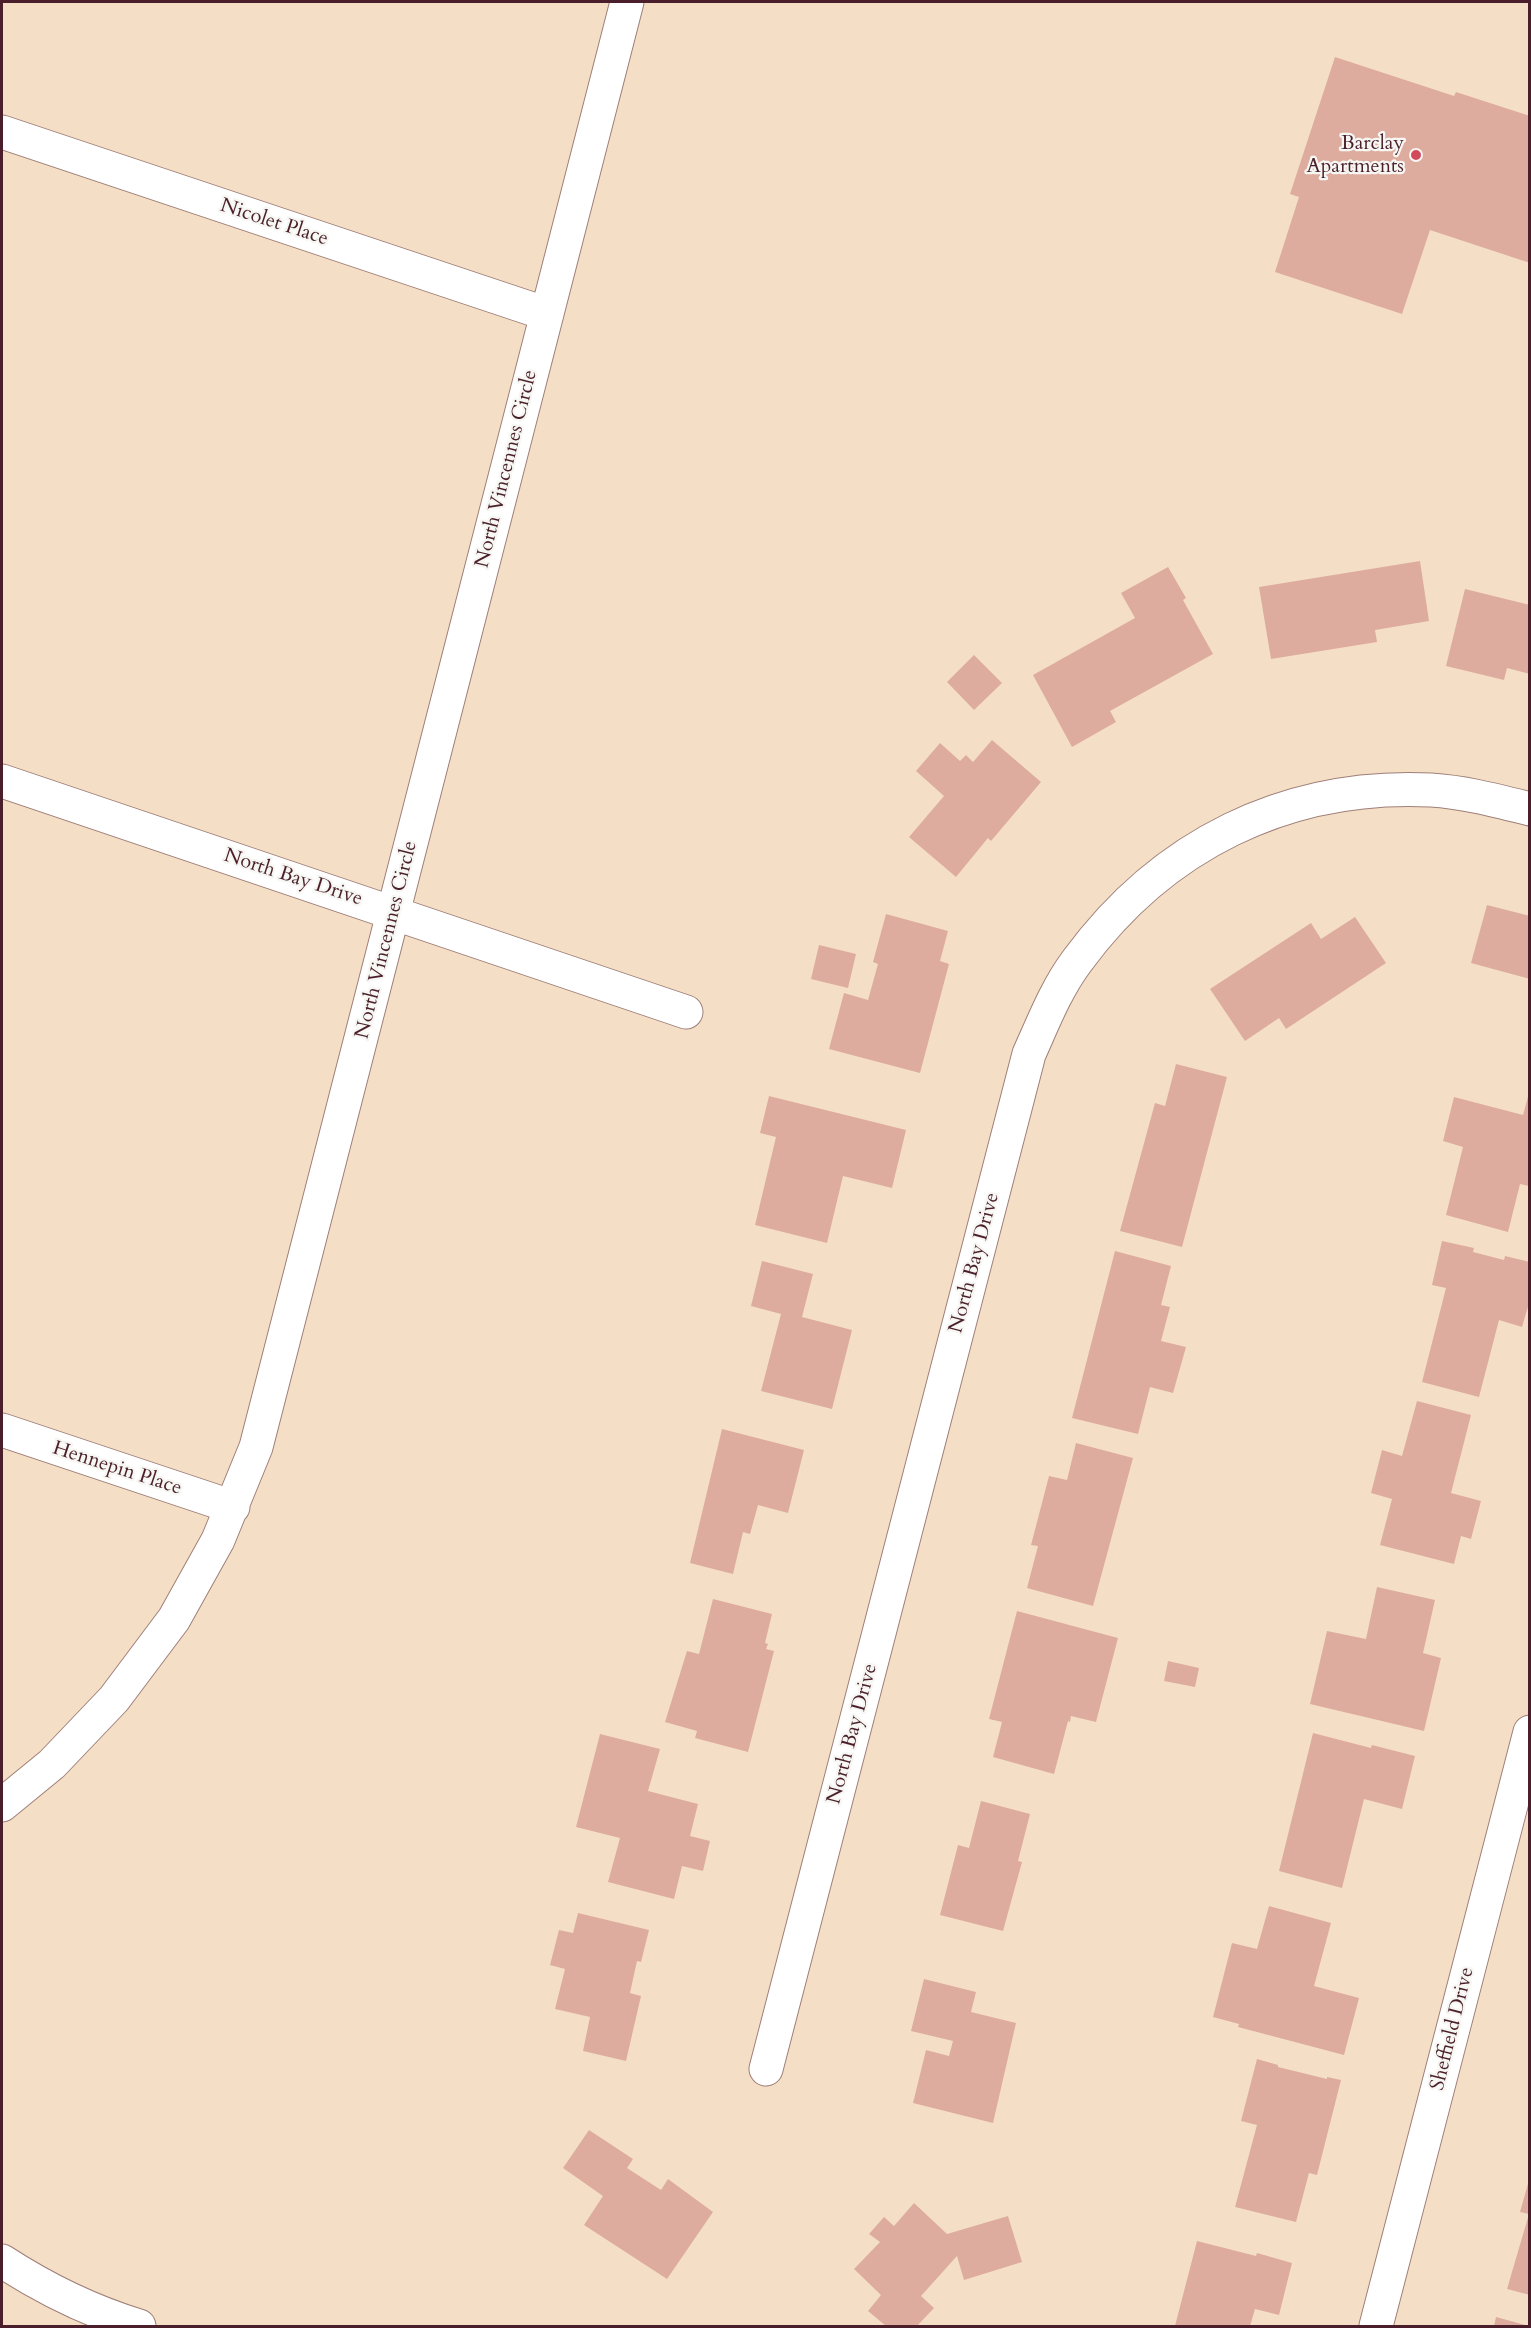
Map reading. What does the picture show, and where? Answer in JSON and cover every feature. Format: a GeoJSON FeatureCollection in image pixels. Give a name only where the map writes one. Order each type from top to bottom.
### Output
{"type":"FeatureCollection","features":[{"type":"Feature","properties":{"kind":"street","name":"North Vincennes Circle"},"geometry":{"type":"LineString","coordinates":[[2,1805],[52,1764],[114,1699],[174,1619],[218,1540],[256,1447],[627,2]]}},
{"type":"Feature","properties":{"kind":"street","name":"Nicolet Place"},"geometry":{"type":"LineString","coordinates":[[2,132],[547,314]]}},
{"type":"Feature","properties":{"kind":"street","name":"North Bay Drive"},"geometry":{"type":"LineString","coordinates":[[2,781],[686,1012]]}},
{"type":"Feature","properties":{"kind":"street","name":"North Bay Drive"},"geometry":{"type":"LineString","coordinates":[[766,2069],[1029,1054],[1058,992],[1076,962],[1120,909],[1145,885],[1201,844],[1264,815],[1330,796],[1399,789],[1434,790],[1530,809]]}},
{"type":"Feature","properties":{"kind":"street","name":"Hennepin Place"},"geometry":{"type":"LineString","coordinates":[[2,1430],[233,1507]]}},
{"type":"Feature","properties":{"kind":"street","name":"Sheffield Drive"},"geometry":{"type":"LineString","coordinates":[[1376,2326],[1530,1732]]}},
{"type":"Feature","properties":{"kind":"street"},"geometry":{"type":"LineString","coordinates":[[2,2261],[48,2289],[106,2316],[139,2326]]}},
{"type":"Feature","properties":{"kind":"building","name":"Barclay Apartments"},"geometry":{"type":"Polygon","coordinates":[[[1335,57],[1454,96],[1456,92],[1530,116],[1530,263],[1430,230],[1402,314],[1275,272],[1299,197],[1290,194],[1335,57]]]}},
{"type":"Feature","properties":{"kind":"building"},"geometry":{"type":"Polygon","coordinates":[[[1420,561],[1429,621],[1375,630],[1377,642],[1271,659],[1259,587],[1420,561]]]}},
{"type":"Feature","properties":{"kind":"building"},"geometry":{"type":"Polygon","coordinates":[[[1168,567],[1186,598],[1183,600],[1213,654],[1110,711],[1116,722],[1072,747],[1033,675],[1135,618],[1121,593],[1168,567]]]}},
{"type":"Feature","properties":{"kind":"building"},"geometry":{"type":"Polygon","coordinates":[[[1465,589],[1530,605],[1530,674],[1507,668],[1504,680],[1446,666],[1465,589]]]}},
{"type":"Feature","properties":{"kind":"building"},"geometry":{"type":"Polygon","coordinates":[[[974,655],[1002,683],[974,710],[947,682],[974,655]]]}},
{"type":"Feature","properties":{"kind":"building"},"geometry":{"type":"Polygon","coordinates":[[[992,740],[1041,782],[991,841],[988,838],[956,877],[909,837],[944,796],[916,771],[940,743],[960,761],[966,755],[973,762],[992,740]]]}},
{"type":"Feature","properties":{"kind":"building"},"geometry":{"type":"Polygon","coordinates":[[[1487,905],[1530,916],[1530,979],[1471,963],[1487,905]]]}},
{"type":"Feature","properties":{"kind":"building"},"geometry":{"type":"Polygon","coordinates":[[[886,914],[948,931],[940,961],[949,964],[920,1073],[829,1049],[844,993],[868,1000],[878,964],[873,962],[886,914]]]}},
{"type":"Feature","properties":{"kind":"building"},"geometry":{"type":"Polygon","coordinates":[[[1355,917],[1386,963],[1286,1029],[1279,1018],[1245,1041],[1210,989],[1311,923],[1321,939],[1355,917]]]}},
{"type":"Feature","properties":{"kind":"building"},"geometry":{"type":"Polygon","coordinates":[[[819,945],[856,954],[848,988],[811,979],[819,945]]]}},
{"type":"Feature","properties":{"kind":"building"},"geometry":{"type":"Polygon","coordinates":[[[1176,1064],[1227,1077],[1182,1247],[1120,1231],[1155,1103],[1165,1106],[1176,1064]]]}},
{"type":"Feature","properties":{"kind":"building"},"geometry":{"type":"Polygon","coordinates":[[[1529,1093],[1530,1182],[1529,1186],[1520,1184],[1508,1232],[1446,1215],[1463,1147],[1443,1141],[1454,1097],[1523,1115],[1529,1093]]]}},
{"type":"Feature","properties":{"kind":"building"},"geometry":{"type":"Polygon","coordinates":[[[769,1096],[906,1130],[892,1188],[843,1176],[827,1243],[755,1225],[776,1137],[760,1133],[769,1096]]]}},
{"type":"Feature","properties":{"kind":"building"},"geometry":{"type":"Polygon","coordinates":[[[1442,1241],[1474,1248],[1473,1252],[1504,1260],[1505,1256],[1530,1262],[1530,1300],[1522,1327],[1499,1320],[1479,1397],[1422,1382],[1446,1288],[1432,1285],[1442,1241]]]}},
{"type":"Feature","properties":{"kind":"building"},"geometry":{"type":"Polygon","coordinates":[[[1115,1251],[1171,1266],[1161,1305],[1170,1307],[1161,1341],[1186,1347],[1173,1393],[1150,1387],[1138,1434],[1072,1418],[1115,1251]]]}},
{"type":"Feature","properties":{"kind":"building"},"geometry":{"type":"Polygon","coordinates":[[[762,1261],[813,1274],[802,1317],[852,1330],[832,1409],[761,1391],[781,1314],[751,1306],[762,1261]]]}},
{"type":"Feature","properties":{"kind":"building"},"geometry":{"type":"Polygon","coordinates":[[[1417,1401],[1471,1415],[1451,1493],[1481,1501],[1471,1539],[1461,1536],[1454,1564],[1380,1545],[1392,1499],[1371,1493],[1382,1450],[1402,1456],[1417,1401]]]}},
{"type":"Feature","properties":{"kind":"building"},"geometry":{"type":"Polygon","coordinates":[[[722,1429],[804,1450],[788,1513],[758,1505],[750,1534],[743,1532],[733,1574],[690,1563],[722,1429]]]}},
{"type":"Feature","properties":{"kind":"building"},"geometry":{"type":"Polygon","coordinates":[[[1076,1443],[1133,1458],[1093,1606],[1027,1588],[1038,1546],[1031,1545],[1049,1476],[1067,1480],[1076,1443]]]}},
{"type":"Feature","properties":{"kind":"building"},"geometry":{"type":"Polygon","coordinates":[[[1377,1587],[1435,1600],[1423,1653],[1441,1658],[1424,1731],[1310,1704],[1327,1631],[1366,1639],[1377,1587]]]}},
{"type":"Feature","properties":{"kind":"building"},"geometry":{"type":"Polygon","coordinates":[[[713,1599],[772,1614],[765,1643],[768,1644],[766,1649],[774,1651],[748,1752],[695,1738],[697,1731],[665,1722],[687,1651],[699,1654],[713,1599]]]}},
{"type":"Feature","properties":{"kind":"building"},"geometry":{"type":"Polygon","coordinates":[[[1017,1611],[1118,1638],[1096,1722],[1071,1716],[1054,1774],[993,1757],[1002,1722],[989,1719],[1017,1611]]]}},
{"type":"Feature","properties":{"kind":"building"},"geometry":{"type":"Polygon","coordinates":[[[1168,1661],[1199,1668],[1195,1687],[1164,1681],[1168,1661]]]}},
{"type":"Feature","properties":{"kind":"building"},"geometry":{"type":"Polygon","coordinates":[[[1313,1733],[1371,1748],[1372,1745],[1415,1756],[1402,1809],[1364,1799],[1342,1888],[1279,1871],[1313,1733]]]}},
{"type":"Feature","properties":{"kind":"building"},"geometry":{"type":"Polygon","coordinates":[[[600,1734],[660,1749],[648,1791],[698,1804],[690,1836],[710,1841],[703,1871],[682,1866],[674,1899],[608,1882],[620,1838],[576,1827],[600,1734]]]}},
{"type":"Feature","properties":{"kind":"building"},"geometry":{"type":"Polygon","coordinates":[[[981,1801],[1030,1814],[1018,1861],[1022,1862],[1003,1931],[940,1915],[958,1845],[969,1848],[981,1801]]]}},
{"type":"Feature","properties":{"kind":"building"},"geometry":{"type":"Polygon","coordinates":[[[1269,1906],[1331,1923],[1314,1986],[1359,1998],[1344,2055],[1238,2027],[1239,2024],[1213,2017],[1232,1943],[1257,1949],[1269,1906]]]}},
{"type":"Feature","properties":{"kind":"building"},"geometry":{"type":"Polygon","coordinates":[[[578,1913],[649,1930],[641,1962],[637,1961],[630,1993],[641,1996],[626,2061],[583,2051],[590,2017],[555,2009],[565,1969],[550,1965],[559,1930],[573,1933],[578,1913]]]}},
{"type":"Feature","properties":{"kind":"building"},"geometry":{"type":"Polygon","coordinates":[[[924,1979],[976,1992],[971,2012],[1016,2023],[993,2123],[913,2103],[926,2050],[949,2056],[953,2041],[911,2031],[924,1979]]]}},
{"type":"Feature","properties":{"kind":"building"},"geometry":{"type":"Polygon","coordinates":[[[1257,2059],[1278,2065],[1278,2067],[1327,2079],[1327,2077],[1341,2080],[1317,2175],[1309,2173],[1296,2222],[1235,2207],[1257,2125],[1241,2121],[1257,2059]]]}},
{"type":"Feature","properties":{"kind":"building"},"geometry":{"type":"Polygon","coordinates":[[[589,2130],[633,2159],[627,2168],[661,2190],[668,2179],[713,2212],[667,2279],[584,2225],[603,2196],[563,2168],[589,2130]]]}},
{"type":"Feature","properties":{"kind":"building"},"geometry":{"type":"Polygon","coordinates":[[[1529,2180],[1530,2295],[1507,2289],[1529,2214],[1520,2212],[1529,2180]]]}},
{"type":"Feature","properties":{"kind":"building"},"geometry":{"type":"Polygon","coordinates":[[[914,2203],[947,2234],[1008,2216],[1022,2262],[964,2280],[957,2256],[921,2296],[934,2308],[917,2326],[886,2326],[868,2311],[881,2295],[854,2269],[880,2242],[869,2234],[884,2217],[894,2226],[914,2203]]]}},
{"type":"Feature","properties":{"kind":"building"},"geometry":{"type":"Polygon","coordinates":[[[1197,2241],[1256,2256],[1257,2253],[1292,2263],[1279,2315],[1255,2309],[1250,2326],[1175,2326],[1197,2241]]]}},
{"type":"Feature","properties":{"kind":"building"},"geometry":{"type":"Polygon","coordinates":[[[1496,2317],[1529,2326],[1494,2326],[1496,2317]]]}},
{"type":"Feature","properties":{"kind":"place","name":"Barclay Apartments"},"geometry":{"type":"Point","coordinates":[1416,155]}}]}
